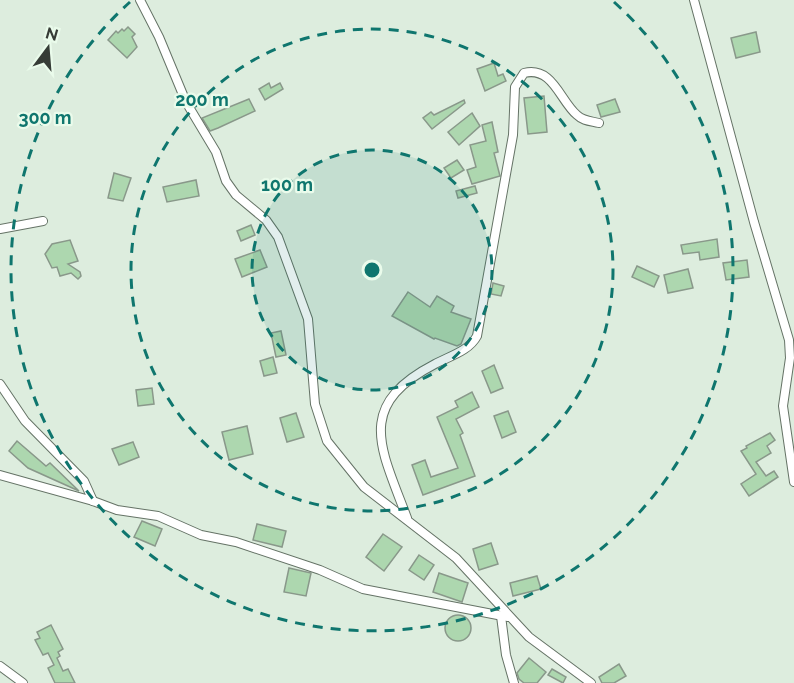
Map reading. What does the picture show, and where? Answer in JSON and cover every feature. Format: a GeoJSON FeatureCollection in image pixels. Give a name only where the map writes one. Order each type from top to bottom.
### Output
{"type":"FeatureCollection","features":[{"type":"Feature","properties":{"kind":"street"},"geometry":{"type":"LineString","coordinates":[[140,0],[159,37],[186,102],[216,152],[229,186],[266,220],[283,250],[308,319],[315,404],[327,441],[364,487],[463,565],[505,616],[529,637],[591,683]]}},
{"type":"Feature","properties":{"kind":"street"},"geometry":{"type":"LineString","coordinates":[[694,0],[754,222],[789,340],[790,358],[783,406],[794,482]]}},
{"type":"Feature","properties":{"kind":"street"},"geometry":{"type":"LineString","coordinates":[[408,520],[382,446],[382,418],[389,399],[405,382],[469,346],[477,336],[513,135],[517,80],[524,73],[538,73],[553,83],[576,115],[583,120],[599,123]]}},
{"type":"Feature","properties":{"kind":"street"},"geometry":{"type":"LineString","coordinates":[[0,229],[43,221]]}},
{"type":"Feature","properties":{"kind":"street"},"geometry":{"type":"LineString","coordinates":[[0,384],[25,421],[84,481],[93,501]]}},
{"type":"Feature","properties":{"kind":"street"},"geometry":{"type":"LineString","coordinates":[[0,475],[117,510],[158,516],[201,535],[236,542],[320,570],[363,589],[505,616]]}},
{"type":"Feature","properties":{"kind":"street"},"geometry":{"type":"LineString","coordinates":[[505,616],[506,654],[514,683]]}},
{"type":"Feature","properties":{"kind":"street"},"geometry":{"type":"LineString","coordinates":[[0,666],[23,683]]}},
{"type":"Feature","properties":{"kind":"building"},"geometry":{"type":"Polygon","coordinates":[[[128,27],[135,34],[132,37],[137,47],[127,58],[108,40],[116,31],[118,33],[122,29],[124,31],[128,27]]]}},
{"type":"Feature","properties":{"kind":"building"},"geometry":{"type":"Polygon","coordinates":[[[756,32],[760,52],[736,58],[731,38],[756,32]]]}},
{"type":"Feature","properties":{"kind":"building"},"geometry":{"type":"Polygon","coordinates":[[[494,63],[498,76],[503,74],[506,81],[485,91],[477,69],[494,63]]]}},
{"type":"Feature","properties":{"kind":"building"},"geometry":{"type":"Polygon","coordinates":[[[269,83],[271,88],[280,83],[283,89],[265,100],[259,89],[269,83]]]}},
{"type":"Feature","properties":{"kind":"building"},"geometry":{"type":"Polygon","coordinates":[[[544,96],[547,132],[528,134],[524,98],[544,96]]]}},
{"type":"Feature","properties":{"kind":"building"},"geometry":{"type":"Polygon","coordinates":[[[249,99],[255,111],[218,128],[210,131],[202,118],[249,99]]]}},
{"type":"Feature","properties":{"kind":"building"},"geometry":{"type":"Polygon","coordinates":[[[615,99],[620,112],[601,117],[597,105],[615,99]]]}},
{"type":"Feature","properties":{"kind":"building"},"geometry":{"type":"Polygon","coordinates":[[[464,100],[465,103],[432,129],[423,118],[431,112],[434,115],[464,100]]]}},
{"type":"Feature","properties":{"kind":"building"},"geometry":{"type":"Polygon","coordinates":[[[472,113],[480,126],[459,145],[448,132],[472,113]]]}},
{"type":"Feature","properties":{"kind":"building"},"geometry":{"type":"Polygon","coordinates":[[[492,122],[498,152],[494,153],[500,176],[472,184],[467,170],[476,167],[470,145],[486,141],[482,125],[492,122]]]}},
{"type":"Feature","properties":{"kind":"building"},"geometry":{"type":"Polygon","coordinates":[[[457,160],[464,170],[451,178],[444,168],[457,160]]]}},
{"type":"Feature","properties":{"kind":"building"},"geometry":{"type":"Polygon","coordinates":[[[114,173],[131,178],[123,201],[108,198],[114,173]]]}},
{"type":"Feature","properties":{"kind":"building"},"geometry":{"type":"Polygon","coordinates":[[[196,180],[199,196],[167,202],[163,187],[196,180]]]}},
{"type":"Feature","properties":{"kind":"building"},"geometry":{"type":"Polygon","coordinates":[[[475,186],[477,193],[458,198],[456,191],[475,186]]]}},
{"type":"Feature","properties":{"kind":"building"},"geometry":{"type":"Polygon","coordinates":[[[251,225],[255,235],[241,241],[237,231],[251,225]]]}},
{"type":"Feature","properties":{"kind":"building"},"geometry":{"type":"Polygon","coordinates":[[[717,239],[719,257],[700,260],[699,252],[683,254],[681,245],[717,239]]]}},
{"type":"Feature","properties":{"kind":"building"},"geometry":{"type":"Polygon","coordinates":[[[70,240],[78,261],[68,264],[80,272],[81,276],[78,279],[71,273],[60,276],[57,267],[52,268],[45,254],[52,244],[70,240]]]}},
{"type":"Feature","properties":{"kind":"building"},"geometry":{"type":"Polygon","coordinates":[[[260,250],[267,267],[242,277],[235,259],[260,250]]]}},
{"type":"Feature","properties":{"kind":"building"},"geometry":{"type":"Polygon","coordinates":[[[747,260],[749,277],[726,280],[723,263],[747,260]]]}},
{"type":"Feature","properties":{"kind":"building"},"geometry":{"type":"Polygon","coordinates":[[[637,266],[659,276],[654,287],[632,277],[637,266]]]}},
{"type":"Feature","properties":{"kind":"building"},"geometry":{"type":"Polygon","coordinates":[[[688,269],[693,288],[668,293],[664,275],[688,269]]]}},
{"type":"Feature","properties":{"kind":"building"},"geometry":{"type":"Polygon","coordinates":[[[493,283],[504,286],[501,296],[491,294],[493,283]]]}},
{"type":"Feature","properties":{"kind":"building"},"geometry":{"type":"Polygon","coordinates":[[[408,292],[430,307],[437,296],[454,306],[451,312],[471,319],[461,344],[457,346],[434,339],[392,316],[408,292]]]}},
{"type":"Feature","properties":{"kind":"building"},"geometry":{"type":"Polygon","coordinates":[[[281,331],[286,355],[276,357],[271,333],[281,331]]]}},
{"type":"Feature","properties":{"kind":"building"},"geometry":{"type":"Polygon","coordinates":[[[273,357],[277,373],[264,376],[260,361],[273,357]]]}},
{"type":"Feature","properties":{"kind":"building"},"geometry":{"type":"Polygon","coordinates":[[[494,365],[503,388],[491,393],[482,371],[494,365]]]}},
{"type":"Feature","properties":{"kind":"building"},"geometry":{"type":"Polygon","coordinates":[[[152,388],[154,404],[138,406],[136,390],[152,388]]]}},
{"type":"Feature","properties":{"kind":"building"},"geometry":{"type":"Polygon","coordinates":[[[472,392],[479,407],[456,419],[463,433],[460,435],[475,476],[423,495],[412,465],[425,460],[431,477],[458,468],[437,417],[458,407],[455,401],[472,392]]]}},
{"type":"Feature","properties":{"kind":"building"},"geometry":{"type":"Polygon","coordinates":[[[508,411],[516,432],[502,438],[494,416],[508,411]]]}},
{"type":"Feature","properties":{"kind":"building"},"geometry":{"type":"Polygon","coordinates":[[[296,413],[304,437],[287,442],[280,418],[296,413]]]}},
{"type":"Feature","properties":{"kind":"building"},"geometry":{"type":"Polygon","coordinates":[[[247,426],[253,454],[229,460],[222,432],[247,426]]]}},
{"type":"Feature","properties":{"kind":"building"},"geometry":{"type":"Polygon","coordinates":[[[770,433],[775,440],[767,446],[771,453],[756,462],[766,476],[774,471],[778,477],[749,496],[741,484],[756,474],[741,451],[770,433]]]}},
{"type":"Feature","properties":{"kind":"building"},"geometry":{"type":"Polygon","coordinates":[[[17,441],[46,466],[50,463],[79,491],[28,468],[9,451],[17,441]]]}},
{"type":"Feature","properties":{"kind":"building"},"geometry":{"type":"Polygon","coordinates":[[[133,442],[139,457],[119,465],[112,449],[133,442]]]}},
{"type":"Feature","properties":{"kind":"building"},"geometry":{"type":"Polygon","coordinates":[[[142,521],[162,529],[155,546],[134,537],[142,521]]]}},
{"type":"Feature","properties":{"kind":"building"},"geometry":{"type":"Polygon","coordinates":[[[257,524],[286,531],[282,547],[253,540],[257,524]]]}},
{"type":"Feature","properties":{"kind":"building"},"geometry":{"type":"Polygon","coordinates":[[[383,534],[402,547],[384,571],[366,557],[383,534]]]}},
{"type":"Feature","properties":{"kind":"building"},"geometry":{"type":"Polygon","coordinates":[[[491,543],[498,564],[479,570],[473,549],[491,543]]]}},
{"type":"Feature","properties":{"kind":"building"},"geometry":{"type":"Polygon","coordinates":[[[419,555],[434,565],[424,580],[409,570],[419,555]]]}},
{"type":"Feature","properties":{"kind":"building"},"geometry":{"type":"Polygon","coordinates":[[[289,568],[311,573],[306,596],[284,592],[289,568]]]}},
{"type":"Feature","properties":{"kind":"building"},"geometry":{"type":"Polygon","coordinates":[[[439,573],[468,583],[462,602],[433,592],[439,573]]]}},
{"type":"Feature","properties":{"kind":"building"},"geometry":{"type":"Polygon","coordinates":[[[537,576],[541,589],[513,596],[510,583],[537,576]]]}},
{"type":"Feature","properties":{"kind":"building"},"geometry":{"type":"Polygon","coordinates":[[[458,615],[467,619],[471,628],[467,637],[458,641],[449,637],[445,628],[449,619],[458,615]]]}},
{"type":"Feature","properties":{"kind":"building"},"geometry":{"type":"Polygon","coordinates":[[[51,625],[63,649],[58,652],[60,656],[57,658],[63,671],[68,669],[75,683],[55,683],[48,668],[54,665],[48,653],[43,655],[35,640],[40,638],[37,632],[51,625]]]}},
{"type":"Feature","properties":{"kind":"building"},"geometry":{"type":"Polygon","coordinates":[[[529,658],[546,672],[537,683],[524,683],[519,679],[517,673],[529,658]]]}},
{"type":"Feature","properties":{"kind":"building"},"geometry":{"type":"Polygon","coordinates":[[[619,664],[626,676],[614,683],[602,683],[599,677],[619,664]]]}},
{"type":"Feature","properties":{"kind":"building"},"geometry":{"type":"Polygon","coordinates":[[[552,669],[566,677],[563,683],[548,675],[552,669]]]}}]}
